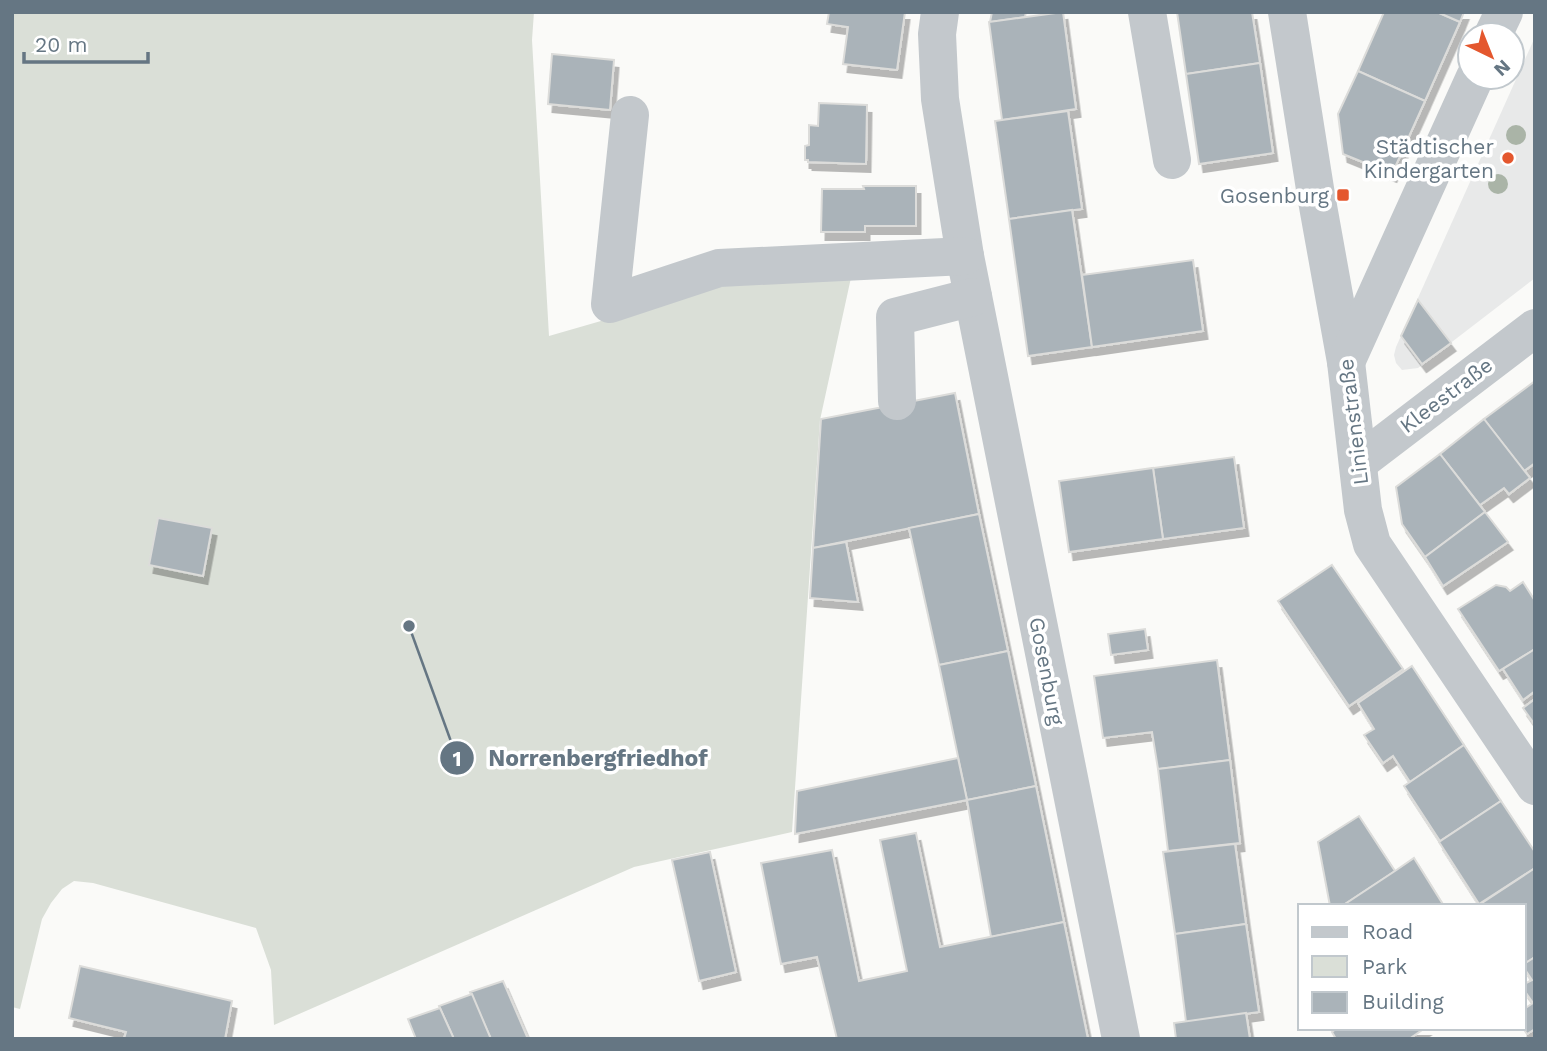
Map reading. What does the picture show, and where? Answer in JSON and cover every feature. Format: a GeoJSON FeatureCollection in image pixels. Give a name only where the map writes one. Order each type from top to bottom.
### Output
{"type":"FeatureCollection","features":[{"type":"Feature","properties":{"kind":"street","name":"Gosenburg"},"geometry":{"type":"LineString","coordinates":[[940,12],[937,34],[940,99],[965,256],[1121,1039]]}},
{"type":"Feature","properties":{"kind":"street"},"geometry":{"type":"LineString","coordinates":[[1147,12],[1172,159]]}},
{"type":"Feature","properties":{"kind":"street","name":"Linienstraße"},"geometry":{"type":"LineString","coordinates":[[1287,12],[1315,195],[1346,362],[1363,510],[1372,544],[1535,786]]}},
{"type":"Feature","properties":{"kind":"street"},"geometry":{"type":"LineString","coordinates":[[1346,362],[1469,91]]}},
{"type":"Feature","properties":{"kind":"street"},"geometry":{"type":"LineString","coordinates":[[630,115],[610,304],[719,268],[965,256]]}},
{"type":"Feature","properties":{"kind":"street"},"geometry":{"type":"LineString","coordinates":[[897,401],[895,317],[973,297]]}},
{"type":"Feature","properties":{"kind":"street","name":"Kleestraße"},"geometry":{"type":"LineString","coordinates":[[1358,463],[1535,328]]}},
{"type":"Feature","properties":{"kind":"shaded area","name":"Städtischer Kindergarten"},"geometry":{"type":"Polygon","coordinates":[[[1535,37],[1535,278],[1418,368],[1402,370],[1396,363],[1396,347],[1511,91],[1526,91],[1526,57],[1535,37]]]}},
{"type":"Feature","properties":{"kind":"green space"},"geometry":{"type":"Polygon","coordinates":[[[12,12],[534,12],[532,40],[549,336],[729,280],[852,273],[820,420],[792,832],[634,867],[274,1025],[271,970],[256,928],[93,883],[74,881],[62,889],[42,919],[20,1009],[12,1007],[12,12]]]}},
{"type":"Feature","properties":{"kind":"building"},"geometry":{"type":"Polygon","coordinates":[[[829,12],[905,12],[897,70],[843,64],[848,27],[827,24],[829,12]]]}},
{"type":"Feature","properties":{"kind":"building"},"geometry":{"type":"Polygon","coordinates":[[[992,12],[1026,12],[1025,17],[990,22],[992,12]]]}},
{"type":"Feature","properties":{"kind":"building"},"geometry":{"type":"Polygon","coordinates":[[[1063,12],[1076,109],[1002,120],[989,22],[1063,12]]]}},
{"type":"Feature","properties":{"kind":"building"},"geometry":{"type":"Polygon","coordinates":[[[1177,12],[1252,12],[1260,63],[1186,74],[1177,12]]]}},
{"type":"Feature","properties":{"kind":"building"},"geometry":{"type":"Polygon","coordinates":[[[1384,12],[1437,12],[1458,21],[1456,31],[1425,101],[1358,71],[1384,12]]]}},
{"type":"Feature","properties":{"kind":"building"},"geometry":{"type":"Polygon","coordinates":[[[1437,12],[1464,12],[1460,21],[1437,12]]]}},
{"type":"Feature","properties":{"kind":"building"},"geometry":{"type":"Polygon","coordinates":[[[552,54],[614,60],[610,110],[548,104],[552,54]]]}},
{"type":"Feature","properties":{"kind":"building"},"geometry":{"type":"Polygon","coordinates":[[[1260,63],[1273,153],[1199,164],[1186,74],[1260,63]]]}},
{"type":"Feature","properties":{"kind":"building"},"geometry":{"type":"Polygon","coordinates":[[[1358,71],[1425,101],[1392,174],[1343,154],[1338,114],[1358,71]]]}},
{"type":"Feature","properties":{"kind":"building"},"geometry":{"type":"Polygon","coordinates":[[[819,103],[867,105],[866,164],[805,160],[805,146],[809,145],[809,125],[818,126],[819,103]]]}},
{"type":"Feature","properties":{"kind":"building"},"geometry":{"type":"Polygon","coordinates":[[[1068,111],[1082,209],[1009,219],[995,121],[1068,111]]]}},
{"type":"Feature","properties":{"kind":"building"},"geometry":{"type":"Polygon","coordinates":[[[863,186],[916,186],[916,226],[865,226],[865,232],[821,232],[822,189],[864,189],[863,186]]]}},
{"type":"Feature","properties":{"kind":"building"},"geometry":{"type":"Polygon","coordinates":[[[1072,210],[1092,347],[1028,356],[1009,219],[1072,210]]]}},
{"type":"Feature","properties":{"kind":"building"},"geometry":{"type":"Polygon","coordinates":[[[1193,260],[1203,331],[1092,347],[1082,275],[1193,260]]]}},
{"type":"Feature","properties":{"kind":"building"},"geometry":{"type":"Polygon","coordinates":[[[1418,300],[1451,343],[1422,364],[1401,336],[1418,300]]]}},
{"type":"Feature","properties":{"kind":"building"},"geometry":{"type":"Polygon","coordinates":[[[1535,381],[1535,463],[1524,471],[1484,419],[1535,381]]]}},
{"type":"Feature","properties":{"kind":"building"},"geometry":{"type":"Polygon","coordinates":[[[955,393],[979,514],[813,548],[821,419],[955,393]]]}},
{"type":"Feature","properties":{"kind":"building"},"geometry":{"type":"Polygon","coordinates":[[[1484,419],[1530,478],[1509,494],[1504,488],[1480,505],[1440,454],[1484,419]]]}},
{"type":"Feature","properties":{"kind":"building"},"geometry":{"type":"Polygon","coordinates":[[[1440,454],[1485,512],[1425,557],[1402,524],[1396,487],[1440,454]]]}},
{"type":"Feature","properties":{"kind":"building"},"geometry":{"type":"Polygon","coordinates":[[[1234,457],[1244,528],[1163,539],[1153,468],[1234,457]]]}},
{"type":"Feature","properties":{"kind":"building"},"geometry":{"type":"Polygon","coordinates":[[[1153,468],[1163,539],[1069,552],[1059,481],[1153,468]]]}},
{"type":"Feature","properties":{"kind":"building"},"geometry":{"type":"Polygon","coordinates":[[[1485,512],[1508,542],[1443,586],[1425,557],[1485,512]]]}},
{"type":"Feature","properties":{"kind":"building"},"geometry":{"type":"Polygon","coordinates":[[[979,514],[1008,651],[939,665],[909,528],[979,514]]]}},
{"type":"Feature","properties":{"kind":"building"},"geometry":{"type":"Polygon","coordinates":[[[158,518],[212,528],[203,576],[149,565],[158,518]]]}},
{"type":"Feature","properties":{"kind":"building"},"geometry":{"type":"Polygon","coordinates":[[[846,542],[858,602],[810,598],[813,548],[846,542]]]}},
{"type":"Feature","properties":{"kind":"building"},"geometry":{"type":"Polygon","coordinates":[[[1332,565],[1403,669],[1349,706],[1278,601],[1332,565]]]}},
{"type":"Feature","properties":{"kind":"building"},"geometry":{"type":"Polygon","coordinates":[[[1523,582],[1535,601],[1535,649],[1499,671],[1458,609],[1496,585],[1506,587],[1510,591],[1523,582]]]}},
{"type":"Feature","properties":{"kind":"building"},"geometry":{"type":"Polygon","coordinates":[[[1145,629],[1148,650],[1111,655],[1108,634],[1145,629]]]}},
{"type":"Feature","properties":{"kind":"building"},"geometry":{"type":"Polygon","coordinates":[[[1535,649],[1535,691],[1523,700],[1503,669],[1535,649]]]}},
{"type":"Feature","properties":{"kind":"building"},"geometry":{"type":"Polygon","coordinates":[[[1008,651],[1036,786],[967,800],[939,665],[1008,651]]]}},
{"type":"Feature","properties":{"kind":"building"},"geometry":{"type":"Polygon","coordinates":[[[1217,660],[1230,760],[1158,769],[1152,732],[1103,738],[1094,676],[1217,660]]]}},
{"type":"Feature","properties":{"kind":"building"},"geometry":{"type":"Polygon","coordinates":[[[1412,666],[1464,745],[1410,782],[1393,756],[1383,763],[1364,735],[1374,729],[1358,703],[1412,666]]]}},
{"type":"Feature","properties":{"kind":"building"},"geometry":{"type":"Polygon","coordinates":[[[1535,699],[1535,725],[1523,708],[1535,699]]]}},
{"type":"Feature","properties":{"kind":"building"},"geometry":{"type":"Polygon","coordinates":[[[1464,745],[1501,801],[1440,841],[1404,786],[1464,745]]]}},
{"type":"Feature","properties":{"kind":"building"},"geometry":{"type":"Polygon","coordinates":[[[958,758],[967,800],[795,834],[797,791],[958,758]]]}},
{"type":"Feature","properties":{"kind":"building"},"geometry":{"type":"Polygon","coordinates":[[[1230,760],[1240,843],[1168,851],[1158,769],[1230,760]]]}},
{"type":"Feature","properties":{"kind":"building"},"geometry":{"type":"Polygon","coordinates":[[[1036,786],[1064,922],[991,937],[967,800],[1036,786]]]}},
{"type":"Feature","properties":{"kind":"building"},"geometry":{"type":"Polygon","coordinates":[[[1501,801],[1535,852],[1535,868],[1479,904],[1439,842],[1501,801]]]}},
{"type":"Feature","properties":{"kind":"building"},"geometry":{"type":"Polygon","coordinates":[[[1359,816],[1395,871],[1345,904],[1330,904],[1318,842],[1359,816]]]}},
{"type":"Feature","properties":{"kind":"building"},"geometry":{"type":"Polygon","coordinates":[[[916,833],[940,947],[1064,922],[1088,1039],[837,1039],[817,957],[781,964],[761,863],[832,850],[859,981],[907,971],[880,840],[916,833]]]}},
{"type":"Feature","properties":{"kind":"building"},"geometry":{"type":"Polygon","coordinates":[[[1235,844],[1246,924],[1175,934],[1163,852],[1235,844]]]}},
{"type":"Feature","properties":{"kind":"building"},"geometry":{"type":"Polygon","coordinates":[[[710,852],[736,972],[699,981],[672,860],[710,852]]]}},
{"type":"Feature","properties":{"kind":"building"},"geometry":{"type":"Polygon","coordinates":[[[1414,858],[1443,904],[1345,904],[1414,858]]]}},
{"type":"Feature","properties":{"kind":"building"},"geometry":{"type":"Polygon","coordinates":[[[1535,868],[1535,957],[1526,963],[1526,904],[1482,903],[1535,868]]]}},
{"type":"Feature","properties":{"kind":"building"},"geometry":{"type":"Polygon","coordinates":[[[1246,924],[1259,1012],[1186,1022],[1175,934],[1246,924]]]}},
{"type":"Feature","properties":{"kind":"building"},"geometry":{"type":"Polygon","coordinates":[[[1535,957],[1535,1029],[1527,1034],[1524,1030],[1526,1008],[1533,1003],[1526,993],[1526,983],[1532,980],[1526,971],[1526,963],[1535,957]]]}},
{"type":"Feature","properties":{"kind":"building"},"geometry":{"type":"Polygon","coordinates":[[[80,966],[232,1001],[225,1039],[124,1039],[126,1032],[69,1018],[80,966]]]}},
{"type":"Feature","properties":{"kind":"building"},"geometry":{"type":"Polygon","coordinates":[[[503,981],[528,1039],[491,1039],[470,992],[503,981]]]}},
{"type":"Feature","properties":{"kind":"building"},"geometry":{"type":"Polygon","coordinates":[[[472,994],[491,1039],[454,1039],[439,1006],[472,994]]]}},
{"type":"Feature","properties":{"kind":"building"},"geometry":{"type":"Polygon","coordinates":[[[440,1008],[454,1039],[416,1039],[408,1019],[440,1008]]]}},
{"type":"Feature","properties":{"kind":"building"},"geometry":{"type":"Polygon","coordinates":[[[1246,1013],[1250,1039],[1176,1039],[1174,1023],[1246,1013]]]}},
{"type":"Feature","properties":{"kind":"building"},"geometry":{"type":"Polygon","coordinates":[[[1422,1030],[1409,1039],[1336,1039],[1332,1032],[1422,1030]]]}},
{"type":"Feature","properties":{"kind":"place","name":"Städtischer Kindergarten"},"geometry":{"type":"Point","coordinates":[1508,158]}},
{"type":"Feature","properties":{"kind":"place","name":"Gosenburg"},"geometry":{"type":"Point","coordinates":[1343,195]}},
{"type":"Feature","properties":{"kind":"place","name":"Norrenbergfriedhof"},"geometry":{"type":"Point","coordinates":[409,626]}}]}
